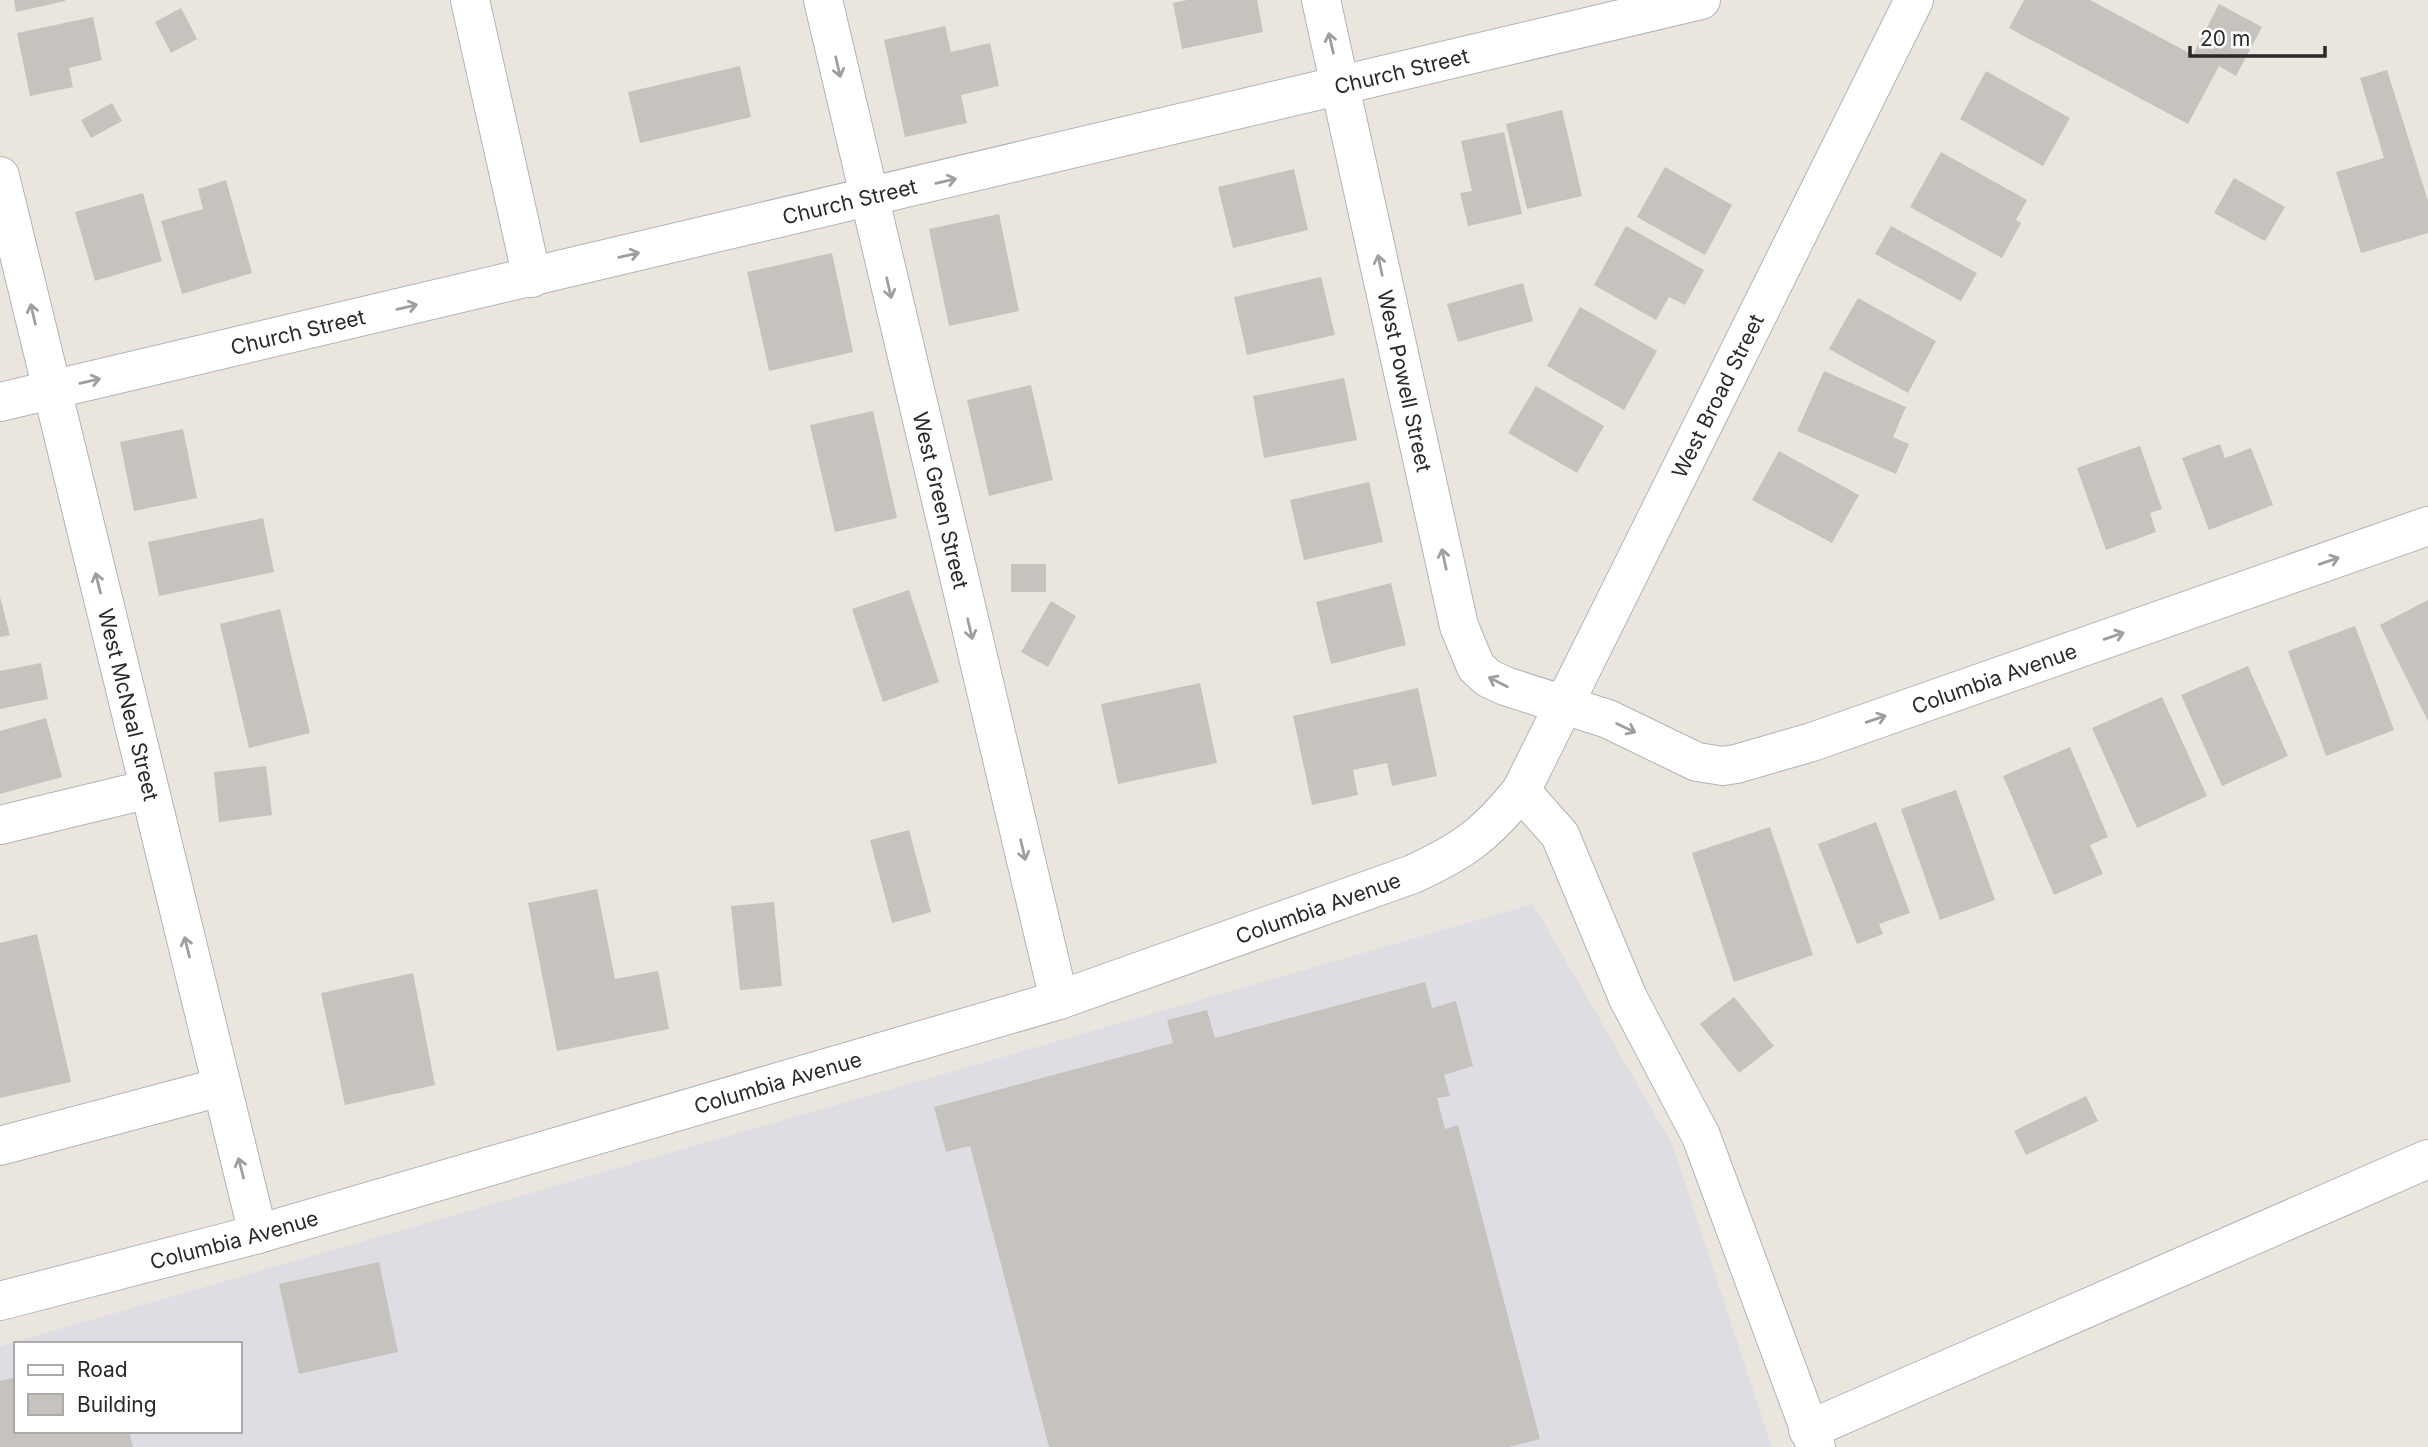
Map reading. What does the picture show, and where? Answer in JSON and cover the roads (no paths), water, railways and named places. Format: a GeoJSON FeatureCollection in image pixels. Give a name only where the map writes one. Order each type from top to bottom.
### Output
{"type":"FeatureCollection","features":[{"type":"Feature","properties":{"kind":"street"},"geometry":{"type":"LineString","coordinates":[[470,0],[532,278]]}},
{"type":"Feature","properties":{"kind":"street","name":"West Green Street"},"geometry":{"type":"LineString","coordinates":[[823,0],[1059,1000]]}},
{"type":"Feature","properties":{"kind":"street","name":"West Powell Street"},"geometry":{"type":"LineString","coordinates":[[1321,0],[1463,638],[1476,667],[1488,678],[1505,687],[1562,705]]}},
{"type":"Feature","properties":{"kind":"street","name":"Church Street"},"geometry":{"type":"LineString","coordinates":[[0,402],[1701,0]]}},
{"type":"Feature","properties":{"kind":"street","name":"West Broad Street"},"geometry":{"type":"LineString","coordinates":[[1521,790],[1914,0]]}},
{"type":"Feature","properties":{"kind":"street","name":"West McNeal Street"},"geometry":{"type":"LineString","coordinates":[[0,176],[258,1234]]}},
{"type":"Feature","properties":{"kind":"street","name":"Columbia Avenue"},"geometry":{"type":"LineString","coordinates":[[1562,705],[1608,719],[1697,762],[1723,766],[1736,764],[1812,742],[2428,526]]}},
{"type":"Feature","properties":{"kind":"street"},"geometry":{"type":"LineString","coordinates":[[0,825],[149,789]]}},
{"type":"Feature","properties":{"kind":"street"},"geometry":{"type":"LineString","coordinates":[[1521,790],[1560,835],[1628,998],[1701,1136],[1812,1438],[2428,1159]]}},
{"type":"Feature","properties":{"kind":"street","name":"Columbia Avenue"},"geometry":{"type":"LineString","coordinates":[[0,1301],[258,1234],[1059,1000],[1424,869],[1455,854],[1491,828],[1521,790]]}},
{"type":"Feature","properties":{"kind":"street"},"geometry":{"type":"LineString","coordinates":[[0,1146],[221,1087]]}}]}
